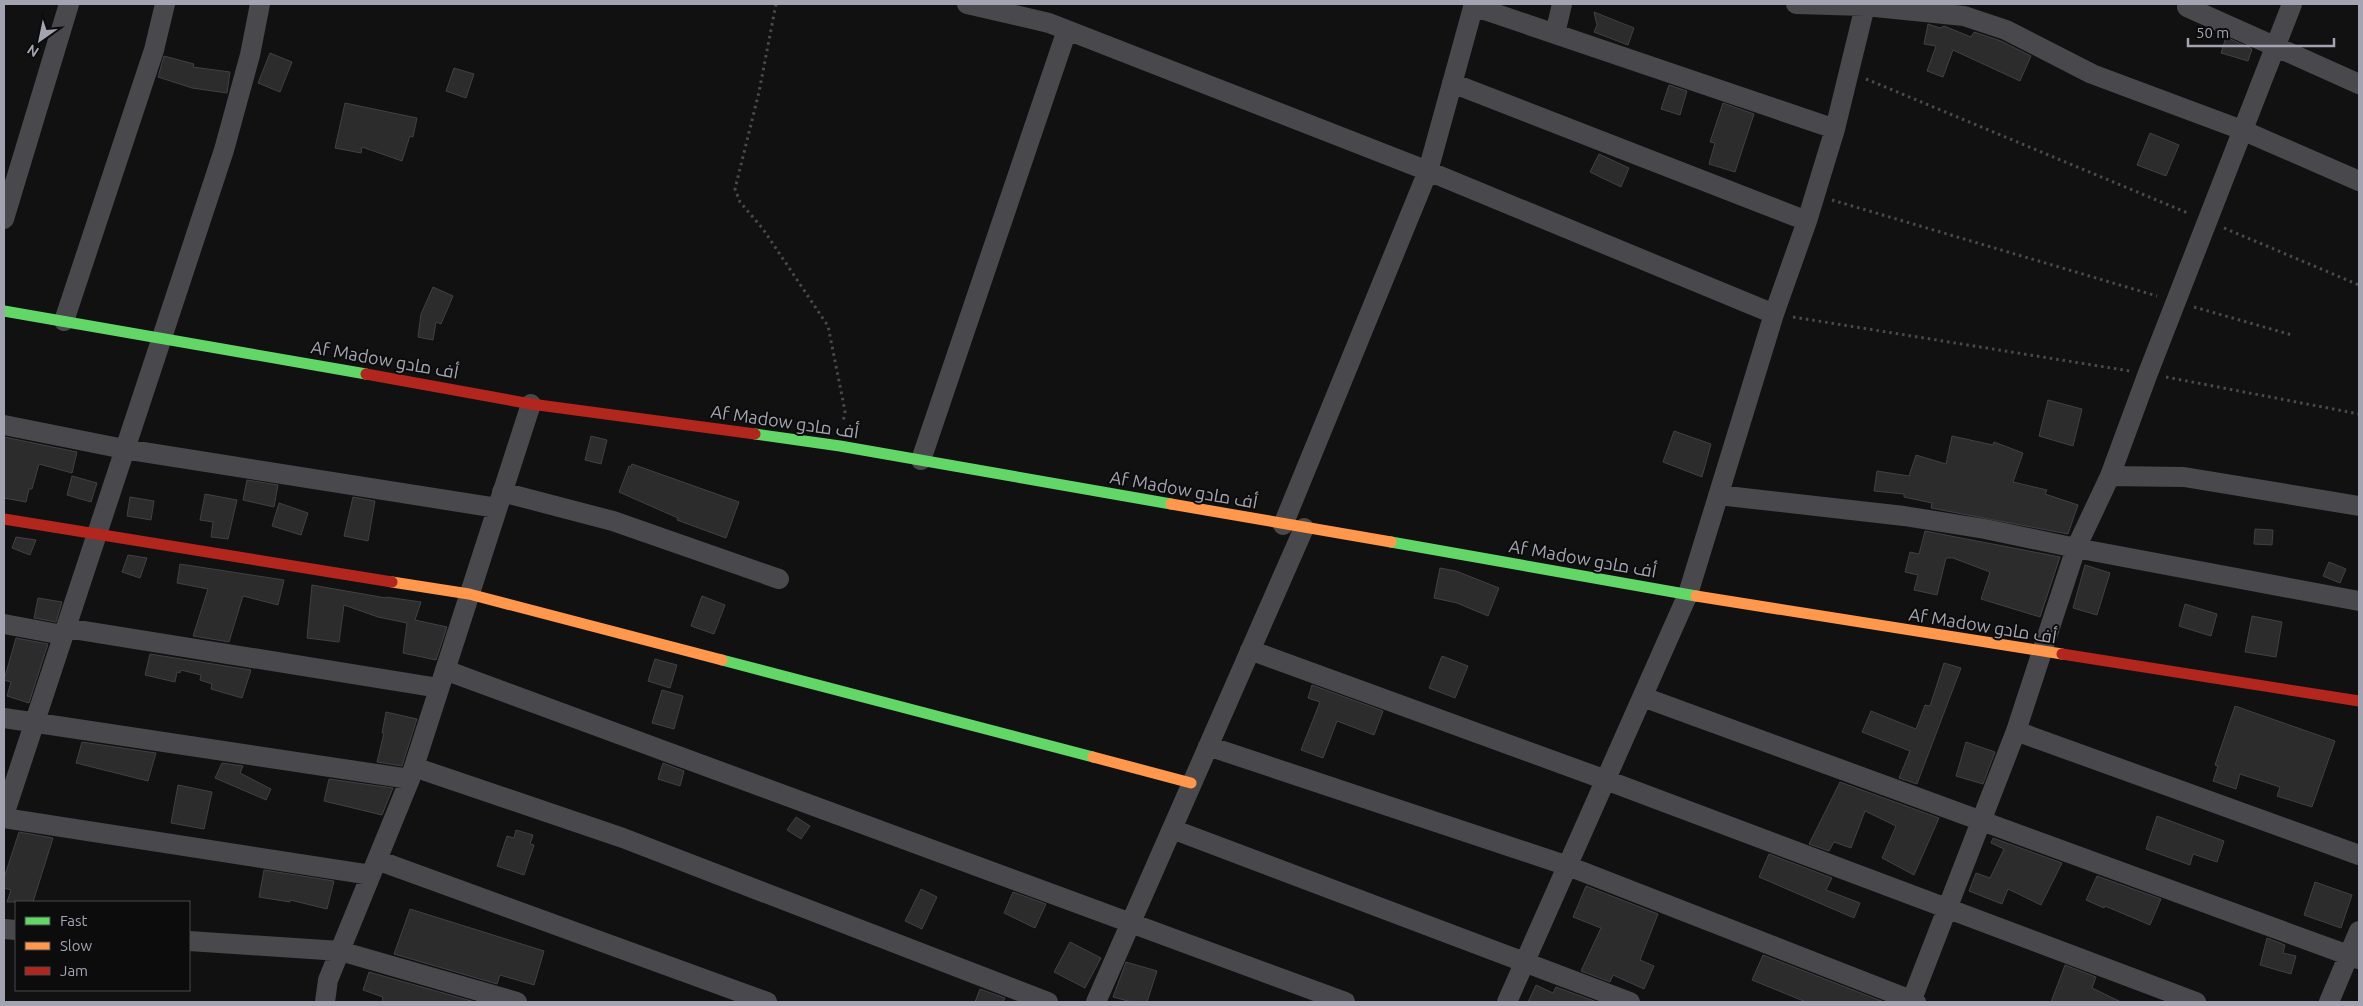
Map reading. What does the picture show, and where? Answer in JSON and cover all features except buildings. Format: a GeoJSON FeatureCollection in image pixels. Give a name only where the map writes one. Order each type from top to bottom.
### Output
{"type":"FeatureCollection","features":[{"type":"Feature","properties":{"kind":"street"},"geometry":{"type":"LineString","coordinates":[[4,219],[69,4]]}},
{"type":"Feature","properties":{"kind":"street"},"geometry":{"type":"LineString","coordinates":[[64,321],[154,50],[165,4]]}},
{"type":"Feature","properties":{"kind":"street"},"geometry":{"type":"LineString","coordinates":[[260,4],[250,54],[224,150],[4,817],[374,868],[767,1002]]}},
{"type":"Feature","properties":{"kind":"street"},"geometry":{"type":"LineString","coordinates":[[967,4],[1049,22],[1428,171],[1774,314]]}},
{"type":"Feature","properties":{"kind":"street"},"geometry":{"type":"LineString","coordinates":[[1555,34],[1562,4]]}},
{"type":"Feature","properties":{"kind":"street"},"geometry":{"type":"LineString","coordinates":[[1796,4],[1865,6],[1964,16],[2006,30],[2092,74],[2242,130],[2359,181]]}},
{"type":"Feature","properties":{"kind":"street"},"geometry":{"type":"LineString","coordinates":[[1208,746],[1568,866],[1913,1002],[2016,730],[2076,548],[2110,476],[2148,373],[2292,4]]}},
{"type":"Feature","properties":{"kind":"street"},"geometry":{"type":"LineString","coordinates":[[1283,525],[1428,171],[1474,5],[1835,129]]}},
{"type":"Feature","properties":{"kind":"street"},"geometry":{"type":"LineString","coordinates":[[1506,1002],[1688,594],[1774,314],[1807,221],[1835,129],[1865,6]]}},
{"type":"Feature","properties":{"kind":"street"},"geometry":{"type":"LineString","coordinates":[[2187,7],[2359,84]]}},
{"type":"Feature","properties":{"kind":"street"},"geometry":{"type":"LineString","coordinates":[[921,460],[1067,30]]}},
{"type":"Feature","properties":{"kind":"street"},"geometry":{"type":"LineString","coordinates":[[1452,83],[1807,221]]}},
{"type":"Feature","properties":{"kind":"street","name":"Af Madow أف مادو"},"geometry":{"type":"LineString","coordinates":[[4,311],[161,337],[531,404],[840,446],[1283,525],[1688,594],[2042,653],[2359,700]]}},
{"type":"Feature","properties":{"kind":"street"},"geometry":{"type":"LineString","coordinates":[[325,1002],[328,980],[412,773],[531,404]]}},
{"type":"Feature","properties":{"kind":"street"},"geometry":{"type":"LineString","coordinates":[[4,425],[124,449],[500,500],[613,520],[779,579]]}},
{"type":"Feature","properties":{"kind":"street"},"geometry":{"type":"LineString","coordinates":[[2110,476],[2184,477],[2359,506]]}},
{"type":"Feature","properties":{"kind":"street"},"geometry":{"type":"LineString","coordinates":[[1718,495],[1904,516],[1985,529],[2359,601]]}},
{"type":"Feature","properties":{"kind":"street"},"geometry":{"type":"LineString","coordinates":[[4,519],[469,594],[1191,783]]}},
{"type":"Feature","properties":{"kind":"street"},"geometry":{"type":"LineString","coordinates":[[1096,1002],[1304,528]]}},
{"type":"Feature","properties":{"kind":"street"},"geometry":{"type":"LineString","coordinates":[[4,624],[442,679],[1130,923],[1345,1002]]}},
{"type":"Feature","properties":{"kind":"street"},"geometry":{"type":"LineString","coordinates":[[1250,650],[1606,780],[2196,1002]]}},
{"type":"Feature","properties":{"kind":"street"},"geometry":{"type":"LineString","coordinates":[[1643,697],[2354,957]]}},
{"type":"Feature","properties":{"kind":"street"},"geometry":{"type":"LineString","coordinates":[[4,718],[412,773],[622,838],[1048,1002]]}},
{"type":"Feature","properties":{"kind":"street"},"geometry":{"type":"LineString","coordinates":[[2016,730],[2359,855]]}},
{"type":"Feature","properties":{"kind":"street"},"geometry":{"type":"LineString","coordinates":[[1172,829],[1630,1002]]}},
{"type":"Feature","properties":{"kind":"street"},"geometry":{"type":"LineString","coordinates":[[2329,1002],[2354,957],[2359,931]]}},
{"type":"Feature","properties":{"kind":"street"},"geometry":{"type":"LineString","coordinates":[[190,941],[340,951],[517,1002]]}},
{"type":"Feature","properties":{"kind":"path"},"geometry":{"type":"LineString","coordinates":[[776,4],[759,92],[735,189],[740,202],[763,229],[828,326],[845,412],[840,446]]}},
{"type":"Feature","properties":{"kind":"path"},"geometry":{"type":"LineString","coordinates":[[1850,72],[2359,285]]}},
{"type":"Feature","properties":{"kind":"path"},"geometry":{"type":"LineString","coordinates":[[1815,194],[2292,335]]}},
{"type":"Feature","properties":{"kind":"path"},"geometry":{"type":"LineString","coordinates":[[1774,314],[2148,373],[2359,414]]}},
{"type":"Feature","properties":{"kind":"traffic: fast"},"geometry":{"type":"LineString","coordinates":[[4,311],[366,374]]}},
{"type":"Feature","properties":{"kind":"traffic: fast"},"geometry":{"type":"LineString","coordinates":[[755,434],[840,446],[1171,504]]}},
{"type":"Feature","properties":{"kind":"traffic: fast"},"geometry":{"type":"LineString","coordinates":[[1391,542],[1696,596]]}},
{"type":"Feature","properties":{"kind":"traffic: fast"},"geometry":{"type":"LineString","coordinates":[[722,660],[1093,757]]}},
{"type":"Feature","properties":{"kind":"traffic: slow"},"geometry":{"type":"LineString","coordinates":[[1171,504],[1391,542]]}},
{"type":"Feature","properties":{"kind":"traffic: slow"},"geometry":{"type":"LineString","coordinates":[[392,582],[469,594],[722,660]]}},
{"type":"Feature","properties":{"kind":"traffic: slow"},"geometry":{"type":"LineString","coordinates":[[1696,596],[2062,654]]}},
{"type":"Feature","properties":{"kind":"traffic: slow"},"geometry":{"type":"LineString","coordinates":[[1093,757],[1191,783]]}},
{"type":"Feature","properties":{"kind":"traffic: jam"},"geometry":{"type":"LineString","coordinates":[[366,374],[531,404],[755,434]]}},
{"type":"Feature","properties":{"kind":"traffic: jam"},"geometry":{"type":"LineString","coordinates":[[4,519],[392,582]]}},
{"type":"Feature","properties":{"kind":"traffic: jam"},"geometry":{"type":"LineString","coordinates":[[2062,654],[2359,701]]}}]}
